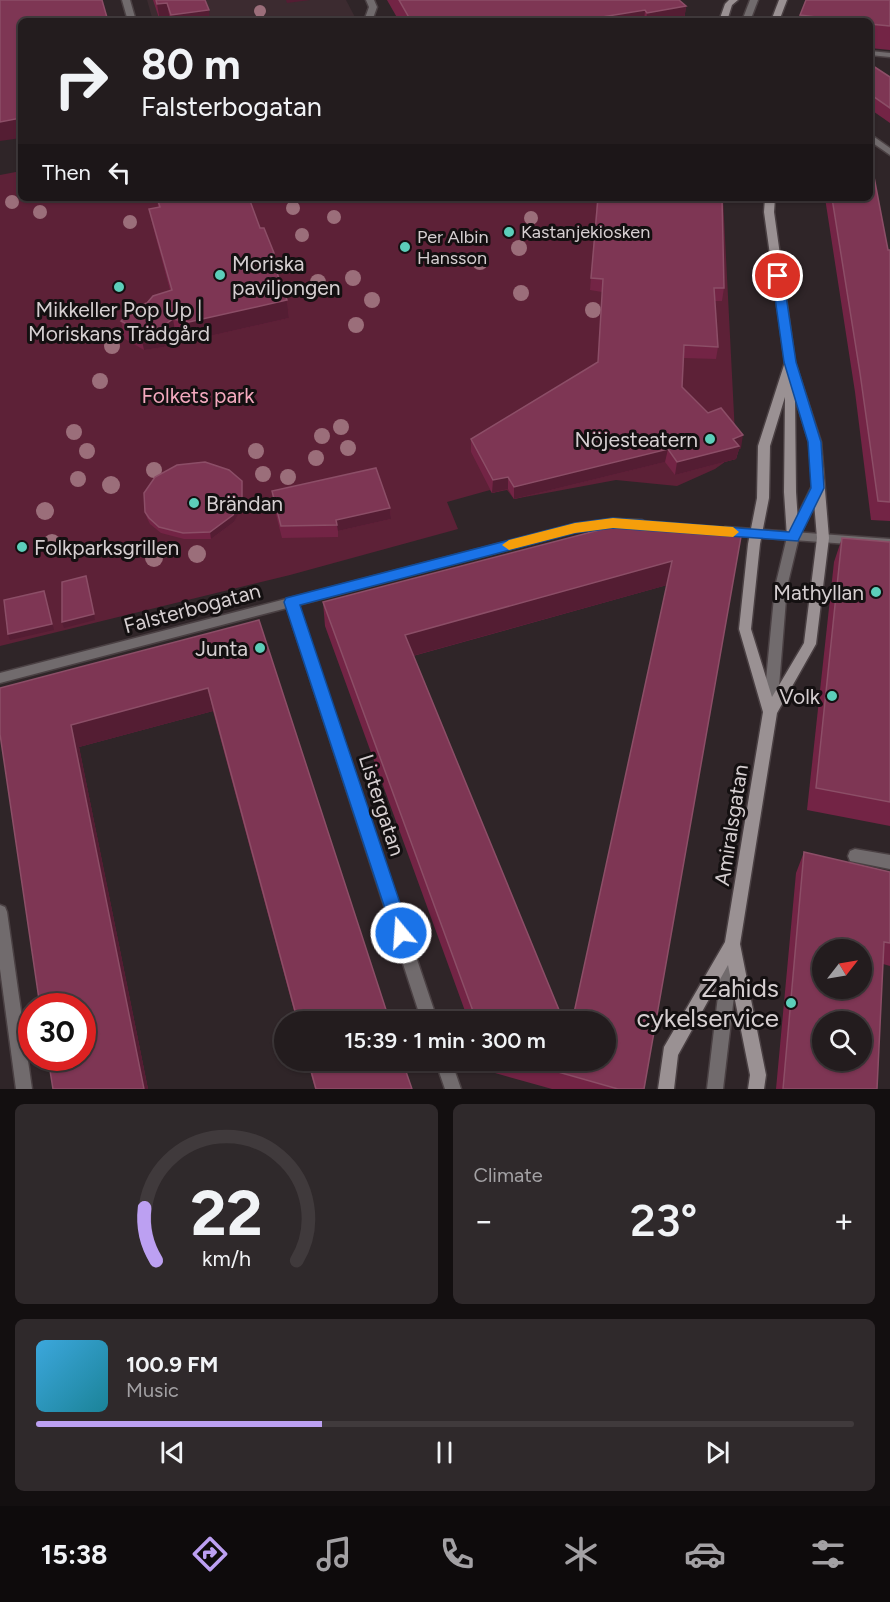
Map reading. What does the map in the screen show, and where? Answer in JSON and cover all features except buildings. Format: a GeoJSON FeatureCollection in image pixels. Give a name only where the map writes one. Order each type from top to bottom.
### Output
{"type":"FeatureCollection","features":[{"type":"Feature","properties":{"kind":"main road"},"geometry":{"type":"LineString","coordinates":[[724,18],[729,4],[734,0]]}},
{"type":"Feature","properties":{"kind":"main road"},"geometry":{"type":"LineString","coordinates":[[776,18],[783,0]]}},
{"type":"Feature","properties":{"kind":"main road","name":"Amiralsgatan"},"geometry":{"type":"LineString","coordinates":[[765,201],[769,212],[790,362],[790,492],[793,537]]}},
{"type":"Feature","properties":{"kind":"main road","name":"Amiralsgatan"},"geometry":{"type":"LineString","coordinates":[[769,212],[770,201]]}},
{"type":"Feature","properties":{"kind":"main road","name":"Amiralsgatan"},"geometry":{"type":"LineString","coordinates":[[666,1089],[670,1053],[732,944],[770,712],[810,644],[823,538],[814,442],[790,362]]}},
{"type":"Feature","properties":{"kind":"main road","name":"Amiralsgatan"},"geometry":{"type":"LineString","coordinates":[[770,712],[745,629],[756,534],[763,498],[764,446],[790,362]]}},
{"type":"Feature","properties":{"kind":"main road","name":"Amiralsgatan"},"geometry":{"type":"LineString","coordinates":[[732,944],[758,1075],[756,1089]]}},
{"type":"Feature","properties":{"kind":"street"},"geometry":{"type":"LineString","coordinates":[[126,0],[131,18]]}},
{"type":"Feature","properties":{"kind":"street"},"geometry":{"type":"LineString","coordinates":[[369,18],[373,7],[370,0]]}},
{"type":"Feature","properties":{"kind":"street"},"geometry":{"type":"LineString","coordinates":[[747,18],[754,0]]}},
{"type":"Feature","properties":{"kind":"street"},"geometry":{"type":"LineString","coordinates":[[873,53],[890,55]]}},
{"type":"Feature","properties":{"kind":"street"},"geometry":{"type":"LineString","coordinates":[[873,139],[890,152]]}},
{"type":"Feature","properties":{"kind":"street","name":"Amiralsgatan"},"geometry":{"type":"LineString","coordinates":[[770,712],[782,587],[793,537],[818,488]]}},
{"type":"Feature","properties":{"kind":"street","name":"Falsterbogatan"},"geometry":{"type":"LineString","coordinates":[[0,678],[575,528],[613,523],[655,525]]}},
{"type":"Feature","properties":{"kind":"street"},"geometry":{"type":"LineString","coordinates":[[711,530],[890,543]]}},
{"type":"Feature","properties":{"kind":"street","name":"Listergatan"},"geometry":{"type":"LineString","coordinates":[[291,602],[426,1011]]}},
{"type":"Feature","properties":{"kind":"street"},"geometry":{"type":"LineString","coordinates":[[855,856],[890,862]]}},
{"type":"Feature","properties":{"kind":"street"},"geometry":{"type":"LineString","coordinates":[[0,912],[24,1089]]}},
{"type":"Feature","properties":{"kind":"street","name":"Amiralsgatan"},"geometry":{"type":"LineString","coordinates":[[715,1089],[732,944]]}},
{"type":"Feature","properties":{"kind":"street"},"geometry":{"type":"LineString","coordinates":[[447,1071],[453,1089]]}},
{"type":"Feature","properties":{"kind":"shaded area"},"geometry":{"type":"Polygon","coordinates":[[[147,0],[346,0],[355,18],[152,18],[147,0]]]}},
{"type":"Feature","properties":{"kind":"green space","name":"Folkets park"},"geometry":{"type":"Polygon","coordinates":[[[18,172],[18,201],[723,201],[736,454],[715,469],[677,486],[616,480],[514,499],[507,490],[492,493],[490,490],[447,502],[458,529],[290,575],[0,646],[0,175],[18,172]]]}},
{"type":"Feature","properties":{"kind":"slow traffic"},"geometry":{"type":"LineString","coordinates":[[509,545],[575,528],[613,523],[733,532]]}},
{"type":"Feature","properties":{"kind":"place","name":"Kastanjekiosken"},"geometry":{"type":"Point","coordinates":[509,232]}},
{"type":"Feature","properties":{"kind":"place","name":"Per Albin Hansson"},"geometry":{"type":"Point","coordinates":[405,247]}},
{"type":"Feature","properties":{"kind":"place","name":"Moriska paviljongen"},"geometry":{"type":"Point","coordinates":[220,275]}},
{"type":"Feature","properties":{"kind":"place","name":"Mikkeller Pop Up | Moriskans Trädgård"},"geometry":{"type":"Point","coordinates":[119,287]}},
{"type":"Feature","properties":{"kind":"place","name":"Nöjesteatern"},"geometry":{"type":"Point","coordinates":[710,439]}},
{"type":"Feature","properties":{"kind":"place","name":"Brändan"},"geometry":{"type":"Point","coordinates":[194,503]}},
{"type":"Feature","properties":{"kind":"place","name":"Folkparksgrillen"},"geometry":{"type":"Point","coordinates":[22,547]}},
{"type":"Feature","properties":{"kind":"place","name":"Mathyllan"},"geometry":{"type":"Point","coordinates":[876,592]}},
{"type":"Feature","properties":{"kind":"place","name":"Junta"},"geometry":{"type":"Point","coordinates":[260,648]}},
{"type":"Feature","properties":{"kind":"place","name":"Volk"},"geometry":{"type":"Point","coordinates":[832,696]}},
{"type":"Feature","properties":{"kind":"place","name":"Zahids cykelservice"},"geometry":{"type":"Point","coordinates":[791,1003]}},
{"type":"Feature","properties":{"kind":"route"},"geometry":{"type":"LineString","coordinates":[[401,933],[291,602],[575,528],[613,523],[793,537],[818,488],[814,442],[790,362],[778,276]]}}]}
